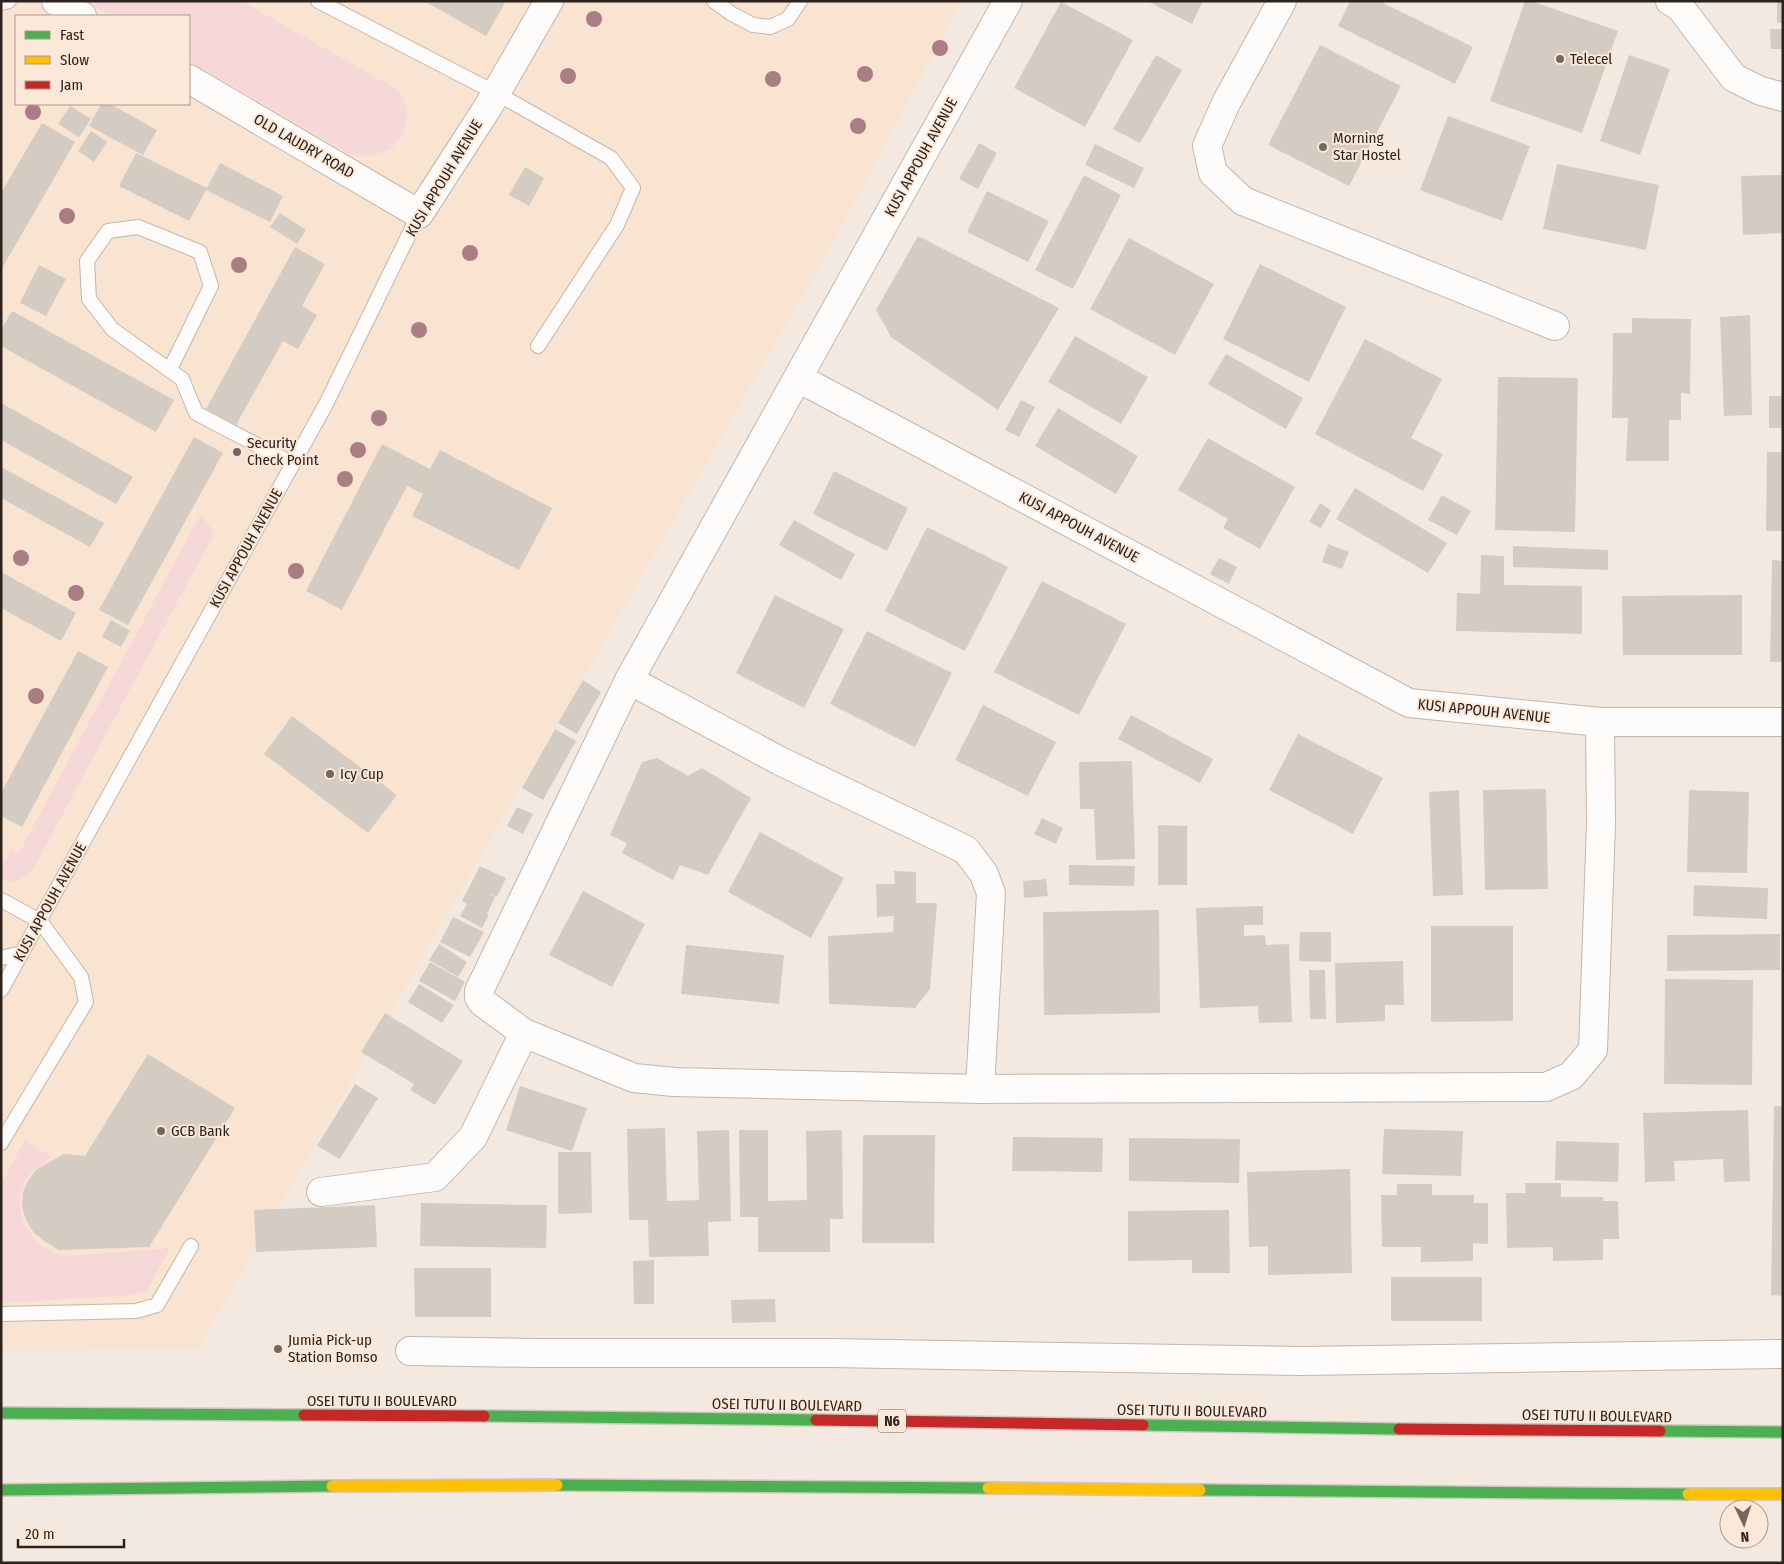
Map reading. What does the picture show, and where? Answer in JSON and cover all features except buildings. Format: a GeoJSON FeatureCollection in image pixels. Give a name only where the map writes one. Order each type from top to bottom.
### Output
{"type":"FeatureCollection","features":[{"type":"Feature","properties":{"kind":"highway","name":"OSEI TUTU II BOULEVARD"},"geometry":{"type":"LineString","coordinates":[[1,1413],[614,1417],[1303,1428],[1783,1432]]}},
{"type":"Feature","properties":{"kind":"highway"},"geometry":{"type":"LineString","coordinates":[[1,1490],[419,1485],[860,1486],[1486,1493],[1783,1494]]}},
{"type":"Feature","properties":{"kind":"street"},"geometry":{"type":"LineString","coordinates":[[56,1],[80,15]]}},
{"type":"Feature","properties":{"kind":"street","name":"KUSI APPOUH AVENUE"},"geometry":{"type":"LineString","coordinates":[[419,214],[496,92],[548,1]]}},
{"type":"Feature","properties":{"kind":"street","name":"KUSI APPOUH AVENUE"},"geometry":{"type":"LineString","coordinates":[[1008,1],[798,378],[1409,703],[1600,722],[1783,722]]}},
{"type":"Feature","properties":{"kind":"street"},"geometry":{"type":"LineString","coordinates":[[1282,1],[1226,103],[1207,146],[1213,173],[1243,201],[1555,326]]}},
{"type":"Feature","properties":{"kind":"street"},"geometry":{"type":"LineString","coordinates":[[1670,1],[1680,7],[1734,78],[1762,92],[1783,97]]}},
{"type":"Feature","properties":{"kind":"street","name":"OLD LAUDRY ROAD"},"geometry":{"type":"LineString","coordinates":[[190,80],[419,214]]}},
{"type":"Feature","properties":{"kind":"street"},"geometry":{"type":"LineString","coordinates":[[798,378],[629,680],[479,991],[482,1002],[524,1033],[634,1078],[674,1082],[980,1089],[1546,1087],[1572,1076],[1593,1050],[1601,824],[1600,722]]}},
{"type":"Feature","properties":{"kind":"street"},"geometry":{"type":"LineString","coordinates":[[629,680],[780,761],[966,850],[984,874],[990,893],[980,1089]]}},
{"type":"Feature","properties":{"kind":"street"},"geometry":{"type":"LineString","coordinates":[[321,1192],[435,1177],[473,1137],[524,1033]]}},
{"type":"Feature","properties":{"kind":"street"},"geometry":{"type":"LineString","coordinates":[[410,1351],[830,1353],[1301,1361],[1783,1354]]}},
{"type":"Feature","properties":{"kind":"lane"},"geometry":{"type":"LineString","coordinates":[[1,3],[9,1]]}},
{"type":"Feature","properties":{"kind":"lane"},"geometry":{"type":"LineString","coordinates":[[318,1],[496,92],[611,158],[632,188],[618,225],[538,346]]}},
{"type":"Feature","properties":{"kind":"lane"},"geometry":{"type":"LineString","coordinates":[[714,1],[732,14],[753,25],[770,27],[788,19],[800,1]]}},
{"type":"Feature","properties":{"kind":"lane","name":"KUSI APPOUH AVENUE"},"geometry":{"type":"LineString","coordinates":[[1,990],[326,404],[419,214]]}},
{"type":"Feature","properties":{"kind":"lane"},"geometry":{"type":"LineString","coordinates":[[170,370],[211,286],[200,252],[138,227],[108,231],[86,261],[89,299],[112,330],[182,379],[196,413],[293,464]]}},
{"type":"Feature","properties":{"kind":"lane"},"geometry":{"type":"LineString","coordinates":[[1,900],[40,921],[82,977],[86,1002],[1,1143]]}},
{"type":"Feature","properties":{"kind":"lane"},"geometry":{"type":"LineString","coordinates":[[1,958],[22,953]]}},
{"type":"Feature","properties":{"kind":"lane"},"geometry":{"type":"LineString","coordinates":[[1,1314],[136,1310],[157,1305],[191,1246]]}},
{"type":"Feature","properties":{"kind":"shaded area"},"geometry":{"type":"Polygon","coordinates":[[[1,1],[962,1],[827,254],[198,1349],[1,1351],[1,1]]]}},
{"type":"Feature","properties":{"kind":"shaded area"},"geometry":{"type":"Polygon","coordinates":[[[85,1],[241,1],[400,91],[407,111],[404,132],[391,149],[371,156],[350,154],[190,62],[190,15],[109,15],[85,1]]]}},
{"type":"Feature","properties":{"kind":"shaded area"},"geometry":{"type":"Polygon","coordinates":[[[200,515],[210,526],[213,536],[33,869],[14,883],[1,877],[1,870],[11,850],[19,853],[200,515]]]}},
{"type":"Feature","properties":{"kind":"shaded area"},"geometry":{"type":"Polygon","coordinates":[[[25,1140],[52,1157],[28,1176],[22,1188],[21,1213],[28,1231],[41,1245],[58,1254],[67,1256],[170,1248],[147,1290],[132,1295],[1,1303],[1,1185],[25,1140]]]}},
{"type":"Feature","properties":{"kind":"traffic: fast"},"geometry":{"type":"LineString","coordinates":[[1,1413],[304,1415]]}},
{"type":"Feature","properties":{"kind":"traffic: fast"},"geometry":{"type":"LineString","coordinates":[[484,1416],[816,1420]]}},
{"type":"Feature","properties":{"kind":"traffic: fast"},"geometry":{"type":"LineString","coordinates":[[1143,1425],[1399,1429]]}},
{"type":"Feature","properties":{"kind":"traffic: fast"},"geometry":{"type":"LineString","coordinates":[[1660,1431],[1783,1432]]}},
{"type":"Feature","properties":{"kind":"traffic: fast"},"geometry":{"type":"LineString","coordinates":[[557,1485],[988,1488]]}},
{"type":"Feature","properties":{"kind":"traffic: fast"},"geometry":{"type":"LineString","coordinates":[[1,1490],[332,1486]]}},
{"type":"Feature","properties":{"kind":"traffic: fast"},"geometry":{"type":"LineString","coordinates":[[1200,1490],[1688,1494]]}},
{"type":"Feature","properties":{"kind":"traffic: slow"},"geometry":{"type":"LineString","coordinates":[[332,1486],[557,1485]]}},
{"type":"Feature","properties":{"kind":"traffic: slow"},"geometry":{"type":"LineString","coordinates":[[988,1488],[1200,1490]]}},
{"type":"Feature","properties":{"kind":"traffic: slow"},"geometry":{"type":"LineString","coordinates":[[1688,1494],[1783,1494]]}},
{"type":"Feature","properties":{"kind":"traffic: jam"},"geometry":{"type":"LineString","coordinates":[[304,1415],[484,1416]]}},
{"type":"Feature","properties":{"kind":"traffic: jam"},"geometry":{"type":"LineString","coordinates":[[816,1420],[1143,1425]]}},
{"type":"Feature","properties":{"kind":"traffic: jam"},"geometry":{"type":"LineString","coordinates":[[1399,1429],[1660,1431]]}},
{"type":"Feature","properties":{"kind":"place","name":"Telecel"},"geometry":{"type":"Point","coordinates":[1560,59]}},
{"type":"Feature","properties":{"kind":"place","name":"Morning Star Hostel"},"geometry":{"type":"Point","coordinates":[1323,147]}},
{"type":"Feature","properties":{"kind":"place","name":"Security Check Point"},"geometry":{"type":"Point","coordinates":[237,452]}},
{"type":"Feature","properties":{"kind":"place","name":"Icy Cup"},"geometry":{"type":"Point","coordinates":[330,774]}},
{"type":"Feature","properties":{"kind":"place","name":"GCB Bank"},"geometry":{"type":"Point","coordinates":[161,1131]}},
{"type":"Feature","properties":{"kind":"place","name":"Jumia Pick-up Station Bomso"},"geometry":{"type":"Point","coordinates":[278,1349]}}]}
